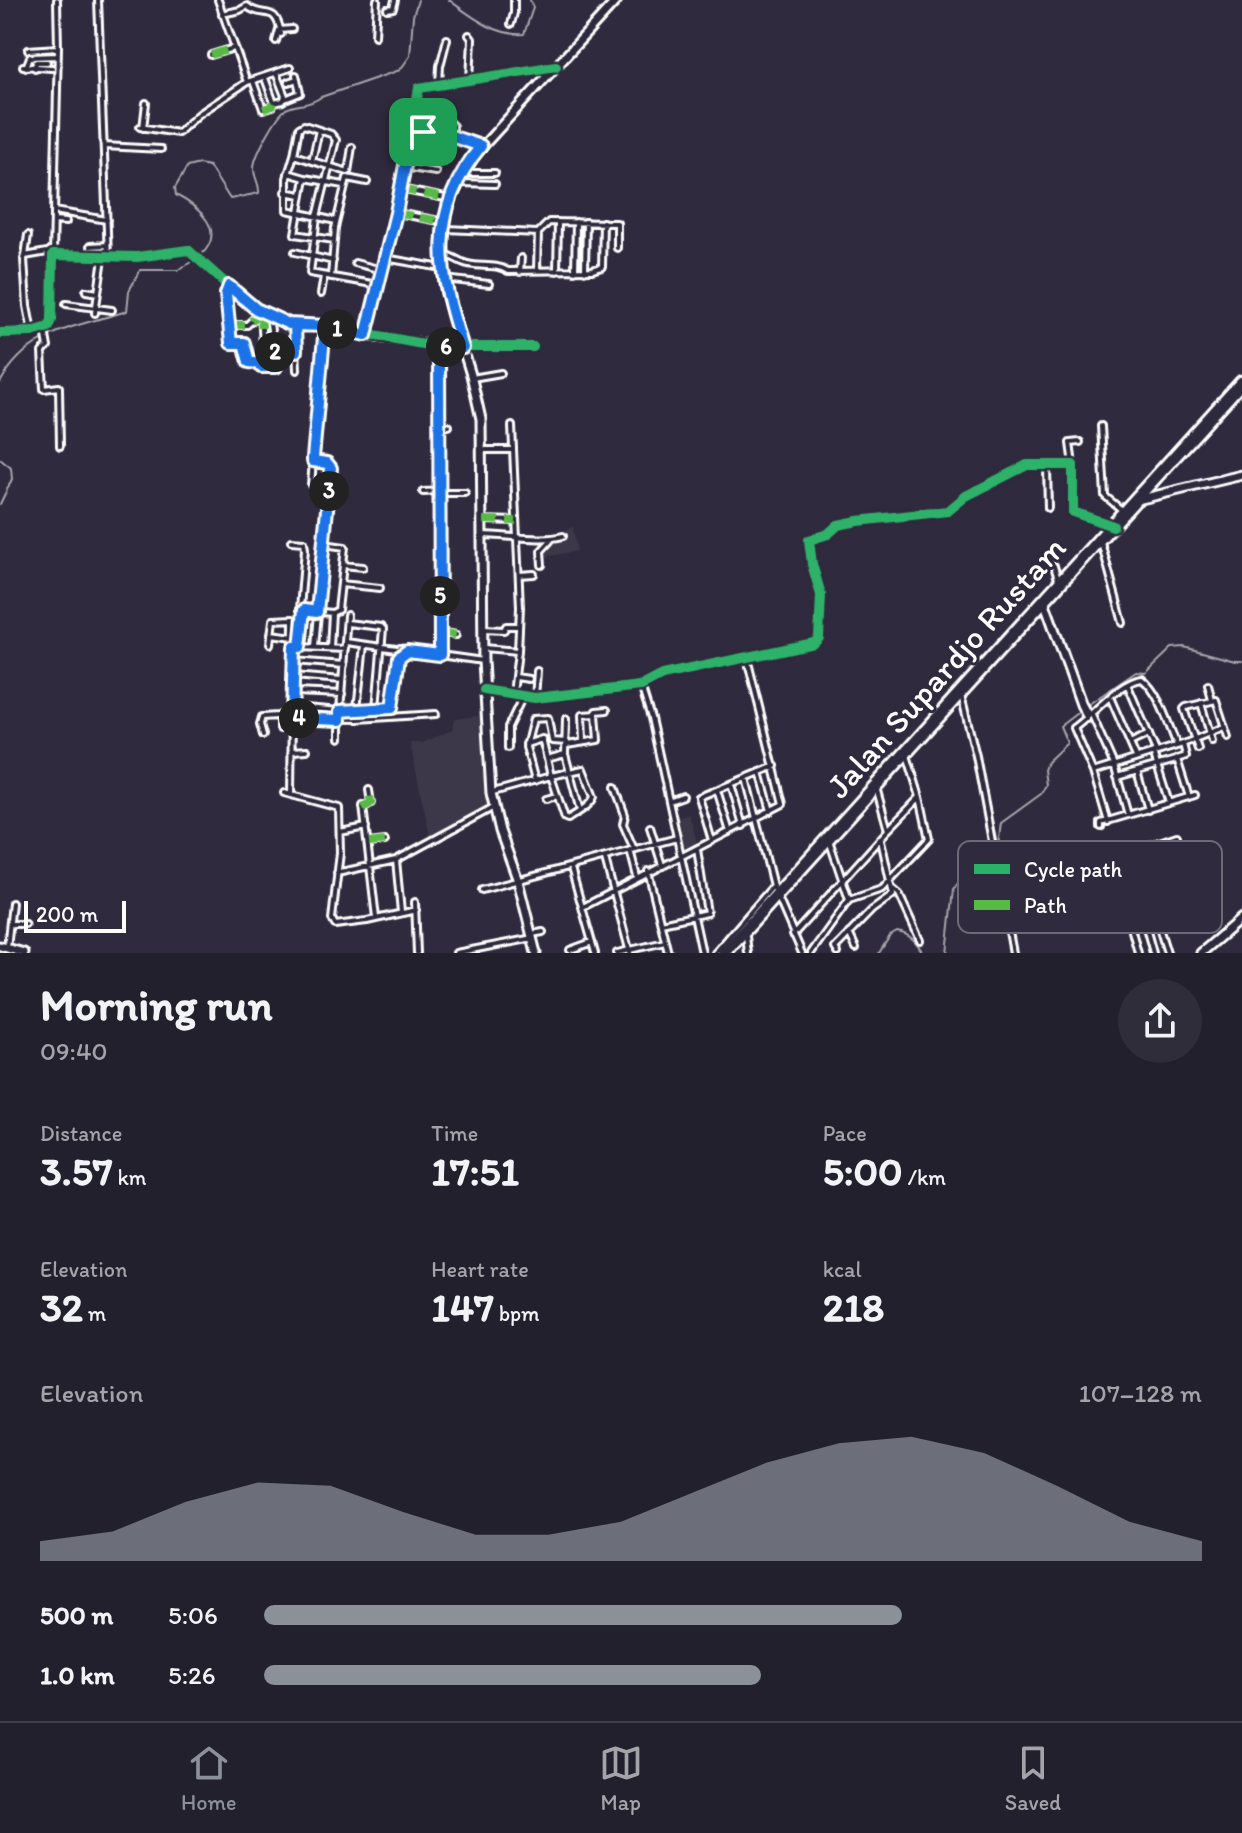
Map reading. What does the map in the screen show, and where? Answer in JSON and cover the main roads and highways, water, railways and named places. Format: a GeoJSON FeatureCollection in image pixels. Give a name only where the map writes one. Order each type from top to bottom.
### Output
{"type":"FeatureCollection","features":[{"type":"Feature","properties":{"kind":"highway","name":"Jalan Supardjo Rustam"},"geometry":{"type":"LineString","coordinates":[[724,953],[745,931],[775,890],[907,753],[1242,382]]}},
{"type":"Feature","properties":{"kind":"main road"},"geometry":{"type":"LineString","coordinates":[[536,953],[491,793],[483,661],[481,419],[443,279],[444,226],[450,199],[462,173],[481,146],[617,0]]}},
{"type":"Feature","properties":{"kind":"main road"},"geometry":{"type":"LineString","coordinates":[[0,333],[46,334],[52,320],[53,253],[106,257],[156,256],[188,250],[265,314],[295,325],[325,326],[439,347],[463,348]]}},
{"type":"Feature","properties":{"kind":"main road"},"geometry":{"type":"LineString","coordinates":[[1135,501],[1242,475]]}},
{"type":"Feature","properties":{"kind":"main road"},"geometry":{"type":"LineString","coordinates":[[1201,953],[1242,918]]}},
{"type":"Feature","properties":{"kind":"main road"},"geometry":{"type":"LineString","coordinates":[[8,949],[24,953]]}},
{"type":"Feature","properties":{"kind":"waterway"},"geometry":{"type":"LineString","coordinates":[[201,255],[208,246],[211,229],[201,213],[176,195],[175,188],[187,167],[199,164],[209,166],[230,199],[259,193],[255,163],[277,119],[290,107],[400,70],[410,56],[413,16],[418,0]]}},
{"type":"Feature","properties":{"kind":"waterway"},"geometry":{"type":"LineString","coordinates":[[449,0],[493,28],[513,34],[524,34],[533,8],[530,0]]}},
{"type":"Feature","properties":{"kind":"waterway"},"geometry":{"type":"LineString","coordinates":[[0,383],[24,352],[39,342],[72,327],[127,311],[129,291],[140,270],[178,270],[196,259]]}},
{"type":"Feature","properties":{"kind":"waterway"},"geometry":{"type":"LineString","coordinates":[[0,459],[11,468],[12,479],[0,504]]}},
{"type":"Feature","properties":{"kind":"waterway"},"geometry":{"type":"LineString","coordinates":[[1086,706],[1136,672],[1146,673],[1172,648],[1184,647],[1242,661]]}},
{"type":"Feature","properties":{"kind":"waterway"},"geometry":{"type":"LineString","coordinates":[[999,841],[1001,823],[1041,794],[1046,785],[1044,770],[1047,762],[1067,743],[1060,726],[1081,710]]}},
{"type":"Feature","properties":{"kind":"waterway"},"geometry":{"type":"LineString","coordinates":[[947,953],[954,889],[958,883]]}},
{"type":"Feature","properties":{"kind":"waterway"},"geometry":{"type":"LineString","coordinates":[[879,953],[890,936],[897,932],[906,934],[923,953]]}}]}
